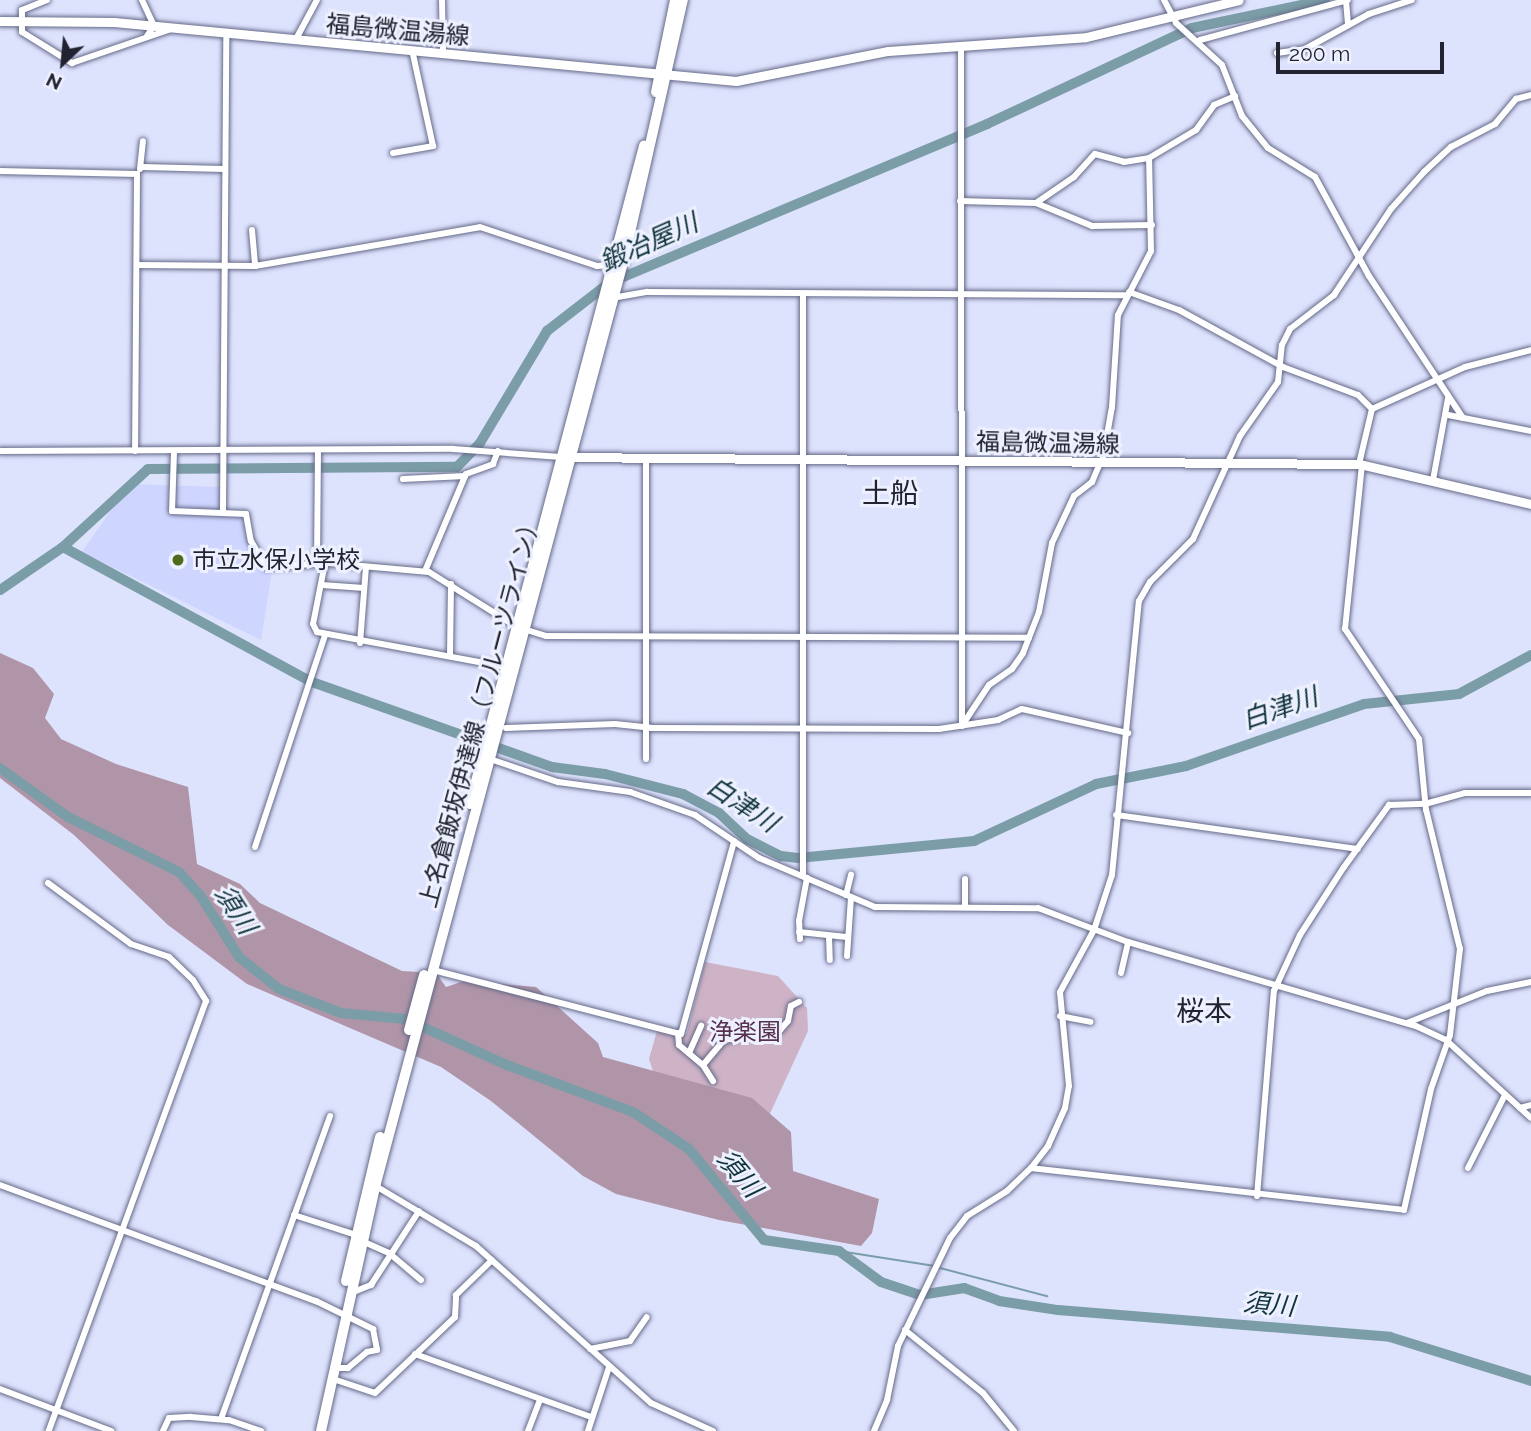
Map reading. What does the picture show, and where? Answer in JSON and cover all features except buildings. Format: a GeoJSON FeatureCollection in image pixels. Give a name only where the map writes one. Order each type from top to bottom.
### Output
{"type":"FeatureCollection","features":[{"type":"Feature","properties":{"kind":"main road","name":"上名倉飯坂伊達線（フルーツライン）"},"geometry":{"type":"LineString","coordinates":[[663,74],[675,0]]}},
{"type":"Feature","properties":{"kind":"main road","name":"上名倉飯坂伊達線（フルーツライン）"},"geometry":{"type":"LineString","coordinates":[[314,1431],[372,1184],[487,756],[499,727],[521,628],[610,296],[683,0]]}},
{"type":"Feature","properties":{"kind":"main road","name":"福島微温湯線"},"geometry":{"type":"LineString","coordinates":[[0,22],[175,27],[663,74],[757,79],[870,53],[1086,37],[1176,22],[1239,0]]}},
{"type":"Feature","properties":{"kind":"main road","name":"福島微温湯線"},"geometry":{"type":"LineString","coordinates":[[565,457],[1361,464],[1531,504]]}},
{"type":"Feature","properties":{"kind":"main road","name":"上名倉飯坂伊達線（フルーツライン）"},"geometry":{"type":"LineString","coordinates":[[499,727],[506,667],[521,628]]}},
{"type":"Feature","properties":{"kind":"main road","name":"上名倉飯坂伊達線（フルーツライン）"},"geometry":{"type":"LineString","coordinates":[[420,1003],[433,970],[487,756]]}},
{"type":"Feature","properties":{"kind":"main road","name":"上名倉飯坂伊達線（フルーツライン）"},"geometry":{"type":"LineString","coordinates":[[321,1431],[334,1373],[343,1312],[351,1293],[359,1238]]}},
{"type":"Feature","properties":{"kind":"street"},"geometry":{"type":"LineString","coordinates":[[47,0],[22,10],[19,21],[22,32],[72,62],[175,27]]}},
{"type":"Feature","properties":{"kind":"street"},"geometry":{"type":"LineString","coordinates":[[142,0],[154,26],[147,36]]}},
{"type":"Feature","properties":{"kind":"street"},"geometry":{"type":"LineString","coordinates":[[296,39],[317,0]]}},
{"type":"Feature","properties":{"kind":"street"},"geometry":{"type":"LineString","coordinates":[[442,0],[443,53]]}},
{"type":"Feature","properties":{"kind":"street"},"geometry":{"type":"LineString","coordinates":[[1164,0],[1176,22],[1222,65],[1242,116],[1268,148],[1312,173],[1361,260],[1463,418]]}},
{"type":"Feature","properties":{"kind":"street"},"geometry":{"type":"LineString","coordinates":[[1196,38],[1347,0],[1348,25]]}},
{"type":"Feature","properties":{"kind":"street"},"geometry":{"type":"LineString","coordinates":[[1277,53],[1305,49],[1348,25],[1412,0]]}},
{"type":"Feature","properties":{"kind":"street"},"geometry":{"type":"LineString","coordinates":[[223,512],[226,33]]}},
{"type":"Feature","properties":{"kind":"street"},"geometry":{"type":"LineString","coordinates":[[961,46],[959,637],[962,726]]}},
{"type":"Feature","properties":{"kind":"street"},"geometry":{"type":"LineString","coordinates":[[393,153],[433,146],[412,50]]}},
{"type":"Feature","properties":{"kind":"street"},"geometry":{"type":"LineString","coordinates":[[874,1431],[905,1330],[944,1251],[967,1216],[1007,1191],[1031,1168],[1051,1142],[1068,1096],[1060,1016],[1061,987],[1094,930],[1112,875],[1139,601],[1150,582],[1193,539],[1245,428],[1273,391],[1283,367],[1282,345],[1290,329],[1332,299],[1361,260],[1391,209],[1424,172],[1451,147],[1495,124],[1516,99],[1531,95]]}},
{"type":"Feature","properties":{"kind":"street"},"geometry":{"type":"LineString","coordinates":[[1036,203],[1074,177],[1095,154],[1124,162],[1149,158],[1196,130],[1214,105],[1235,96]]}},
{"type":"Feature","properties":{"kind":"street"},"geometry":{"type":"LineString","coordinates":[[135,451],[139,171],[143,141]]}},
{"type":"Feature","properties":{"kind":"street"},"geometry":{"type":"LineString","coordinates":[[962,726],[992,681],[1016,664],[1039,612],[1052,543],[1068,507],[1092,482],[1101,463],[1112,407],[1117,319],[1150,256],[1152,225],[1149,158]]}},
{"type":"Feature","properties":{"kind":"street"},"geometry":{"type":"LineString","coordinates":[[0,171],[225,169]]}},
{"type":"Feature","properties":{"kind":"street"},"geometry":{"type":"LineString","coordinates":[[960,201],[1036,203],[1088,225],[1152,225]]}},
{"type":"Feature","properties":{"kind":"street"},"geometry":{"type":"LineString","coordinates":[[137,265],[256,266],[480,227],[597,266],[617,266]]}},
{"type":"Feature","properties":{"kind":"street"},"geometry":{"type":"LineString","coordinates":[[253,230],[256,266]]}},
{"type":"Feature","properties":{"kind":"street"},"geometry":{"type":"LineString","coordinates":[[610,296],[647,292],[1128,294],[1179,310],[1283,367],[1358,395],[1372,409]]}},
{"type":"Feature","properties":{"kind":"street"},"geometry":{"type":"LineString","coordinates":[[803,293],[805,877],[800,936],[847,937]]}},
{"type":"Feature","properties":{"kind":"street"},"geometry":{"type":"LineString","coordinates":[[1372,409],[1438,379],[1531,349]]}},
{"type":"Feature","properties":{"kind":"street"},"geometry":{"type":"LineString","coordinates":[[1433,480],[1448,415],[1448,398]]}},
{"type":"Feature","properties":{"kind":"street"},"geometry":{"type":"LineString","coordinates":[[1031,1168],[1403,1211],[1456,1003],[1459,942],[1425,804],[1419,740],[1345,629],[1361,464],[1372,409]]}},
{"type":"Feature","properties":{"kind":"street"},"geometry":{"type":"LineString","coordinates":[[1448,415],[1531,432]]}},
{"type":"Feature","properties":{"kind":"street"},"geometry":{"type":"LineString","coordinates":[[318,450],[322,584],[313,627],[325,635],[360,643],[506,667]]}},
{"type":"Feature","properties":{"kind":"street"},"geometry":{"type":"LineString","coordinates":[[0,451],[498,451],[565,457]]}},
{"type":"Feature","properties":{"kind":"street"},"geometry":{"type":"LineString","coordinates":[[425,571],[465,476],[473,468],[493,464],[498,451]]}},
{"type":"Feature","properties":{"kind":"street"},"geometry":{"type":"LineString","coordinates":[[174,452],[172,512],[246,513],[250,538],[266,567],[321,563],[425,571],[521,628],[553,637],[1029,638]]}},
{"type":"Feature","properties":{"kind":"street"},"geometry":{"type":"LineString","coordinates":[[646,457],[646,759]]}},
{"type":"Feature","properties":{"kind":"street"},"geometry":{"type":"LineString","coordinates":[[403,479],[465,476]]}},
{"type":"Feature","properties":{"kind":"street"},"geometry":{"type":"LineString","coordinates":[[360,643],[366,567]]}},
{"type":"Feature","properties":{"kind":"street"},"geometry":{"type":"LineString","coordinates":[[322,584],[364,588]]}},
{"type":"Feature","properties":{"kind":"street"},"geometry":{"type":"LineString","coordinates":[[450,656],[451,584]]}},
{"type":"Feature","properties":{"kind":"street"},"geometry":{"type":"LineString","coordinates":[[255,847],[325,635]]}},
{"type":"Feature","properties":{"kind":"street"},"geometry":{"type":"LineString","coordinates":[[499,727],[962,726],[998,720],[1022,709],[1128,733]]}},
{"type":"Feature","properties":{"kind":"street"},"geometry":{"type":"LineString","coordinates":[[487,756],[558,782],[638,795],[703,819],[759,858],[881,909],[1038,908],[1128,942],[1406,1023],[1448,1041],[1531,1118]]}},
{"type":"Feature","properties":{"kind":"street"},"geometry":{"type":"LineString","coordinates":[[1257,1196],[1277,984],[1300,935],[1385,808],[1425,804],[1465,793],[1531,793]]}},
{"type":"Feature","properties":{"kind":"street"},"geometry":{"type":"LineString","coordinates":[[1116,815],[1358,849]]}},
{"type":"Feature","properties":{"kind":"street"},"geometry":{"type":"LineString","coordinates":[[433,970],[678,1034],[684,1032],[734,841]]}},
{"type":"Feature","properties":{"kind":"street"},"geometry":{"type":"LineString","coordinates":[[847,956],[851,875]]}},
{"type":"Feature","properties":{"kind":"street"},"geometry":{"type":"LineString","coordinates":[[965,879],[965,907]]}},
{"type":"Feature","properties":{"kind":"street"},"geometry":{"type":"LineString","coordinates":[[48,883],[131,944],[169,957],[193,980],[206,1001],[49,1431]]}},
{"type":"Feature","properties":{"kind":"street"},"geometry":{"type":"LineString","coordinates":[[829,937],[830,960]]}},
{"type":"Feature","properties":{"kind":"street"},"geometry":{"type":"LineString","coordinates":[[1121,972],[1128,942]]}},
{"type":"Feature","properties":{"kind":"street"},"geometry":{"type":"LineString","coordinates":[[1406,1023],[1456,1003],[1531,982]]}},
{"type":"Feature","properties":{"kind":"street"},"geometry":{"type":"LineString","coordinates":[[703,1065],[724,1040],[780,1030],[788,1021],[791,1006],[799,1002]]}},
{"type":"Feature","properties":{"kind":"street"},"geometry":{"type":"LineString","coordinates":[[1060,1016],[1090,1022]]}},
{"type":"Feature","properties":{"kind":"street"},"geometry":{"type":"LineString","coordinates":[[689,1053],[701,1026]]}},
{"type":"Feature","properties":{"kind":"street"},"geometry":{"type":"LineString","coordinates":[[678,1034],[679,1045],[703,1065],[713,1081]]}},
{"type":"Feature","properties":{"kind":"street"},"geometry":{"type":"LineString","coordinates":[[1468,1168],[1505,1095]]}},
{"type":"Feature","properties":{"kind":"street"},"geometry":{"type":"LineString","coordinates":[[1520,1108],[1531,1105]]}},
{"type":"Feature","properties":{"kind":"street"},"geometry":{"type":"LineString","coordinates":[[221,1419],[330,1116]]}},
{"type":"Feature","properties":{"kind":"street"},"geometry":{"type":"LineString","coordinates":[[372,1184],[419,1211],[492,1260],[651,1403],[713,1431]]}},
{"type":"Feature","properties":{"kind":"street"},"geometry":{"type":"LineString","coordinates":[[0,1185],[343,1312],[373,1329],[379,1347],[352,1366],[334,1373]]}},
{"type":"Feature","properties":{"kind":"street"},"geometry":{"type":"LineString","coordinates":[[351,1293],[371,1285],[419,1211]]}},
{"type":"Feature","properties":{"kind":"street"},"geometry":{"type":"LineString","coordinates":[[295,1215],[359,1238],[391,1256],[421,1280]]}},
{"type":"Feature","properties":{"kind":"street"},"geometry":{"type":"LineString","coordinates":[[334,1373],[372,1395],[456,1317],[455,1296],[492,1260]]}},
{"type":"Feature","properties":{"kind":"street"},"geometry":{"type":"LineString","coordinates":[[590,1349],[630,1341],[647,1317]]}},
{"type":"Feature","properties":{"kind":"street"},"geometry":{"type":"LineString","coordinates":[[905,1330],[983,1393],[1014,1431]]}},
{"type":"Feature","properties":{"kind":"street"},"geometry":{"type":"LineString","coordinates":[[415,1354],[591,1417]]}},
{"type":"Feature","properties":{"kind":"street"},"geometry":{"type":"LineString","coordinates":[[588,1431],[609,1367]]}},
{"type":"Feature","properties":{"kind":"street"},"geometry":{"type":"LineString","coordinates":[[0,1390],[111,1431]]}},
{"type":"Feature","properties":{"kind":"street"},"geometry":{"type":"LineString","coordinates":[[528,1431],[540,1399]]}},
{"type":"Feature","properties":{"kind":"street"},"geometry":{"type":"LineString","coordinates":[[163,1431],[169,1418],[221,1419],[261,1431]]}},
{"type":"Feature","properties":{"kind":"shaded area","name":"市立水保小学校"},"geometry":{"type":"Polygon","coordinates":[[[129,484],[220,487],[219,513],[246,518],[248,541],[262,567],[272,571],[261,640],[82,552],[129,484]]]}},
{"type":"Feature","properties":{"kind":"shaded area"},"geometry":{"type":"Polygon","coordinates":[[[0,653],[33,668],[54,694],[45,718],[61,739],[116,764],[188,787],[197,864],[240,884],[260,903],[402,971],[436,973],[446,987],[464,981],[536,987],[598,1043],[603,1057],[752,1098],[791,1132],[793,1171],[879,1199],[872,1233],[861,1246],[719,1220],[616,1194],[583,1176],[491,1101],[441,1067],[247,984],[168,925],[74,835],[0,778],[0,653]]]}},
{"type":"Feature","properties":{"kind":"green space","name":"浄楽園"},"geometry":{"type":"Polygon","coordinates":[[[705,962],[778,976],[807,1008],[808,1031],[767,1120],[660,1093],[649,1059],[657,1031],[681,1037],[687,1033],[705,962]]]}},
{"type":"Feature","properties":{"kind":"waterway","name":"鍛冶屋川"},"geometry":{"type":"LineString","coordinates":[[0,590],[63,547],[148,469],[457,467],[480,443],[547,331],[609,283],[987,124],[1192,28],[1325,0]]}},
{"type":"Feature","properties":{"kind":"waterway","name":"白津川"},"geometry":{"type":"LineString","coordinates":[[63,547],[312,682],[552,767],[605,774],[683,794],[719,813],[747,839],[781,856],[798,858],[974,841],[1096,784],[1186,766],[1364,704],[1459,694],[1531,655]]}},
{"type":"Feature","properties":{"kind":"waterway","name":"須川"},"geometry":{"type":"LineString","coordinates":[[0,768],[68,817],[179,872],[200,895],[239,957],[279,989],[341,1013],[405,1019],[507,1065],[633,1112],[689,1149],[764,1240],[839,1251],[881,1282],[920,1295],[964,1288],[999,1301],[1058,1310],[1390,1337],[1531,1381]]}},
{"type":"Feature","properties":{"kind":"waterway"},"geometry":{"type":"LineString","coordinates":[[839,1251],[935,1266]]}},
{"type":"Feature","properties":{"kind":"waterway"},"geometry":{"type":"LineString","coordinates":[[940,1268],[1047,1296]]}},
{"type":"Feature","properties":{"kind":"place","name":"市立水保小学校"},"geometry":{"type":"Point","coordinates":[178,560]}},
{"type":"Feature","properties":{"kind":"district","name":"土船"},"geometry":{"type":"Point","coordinates":[890,494]}},
{"type":"Feature","properties":{"kind":"district","name":"桜本"},"geometry":{"type":"Point","coordinates":[1204,1012]}}]}
